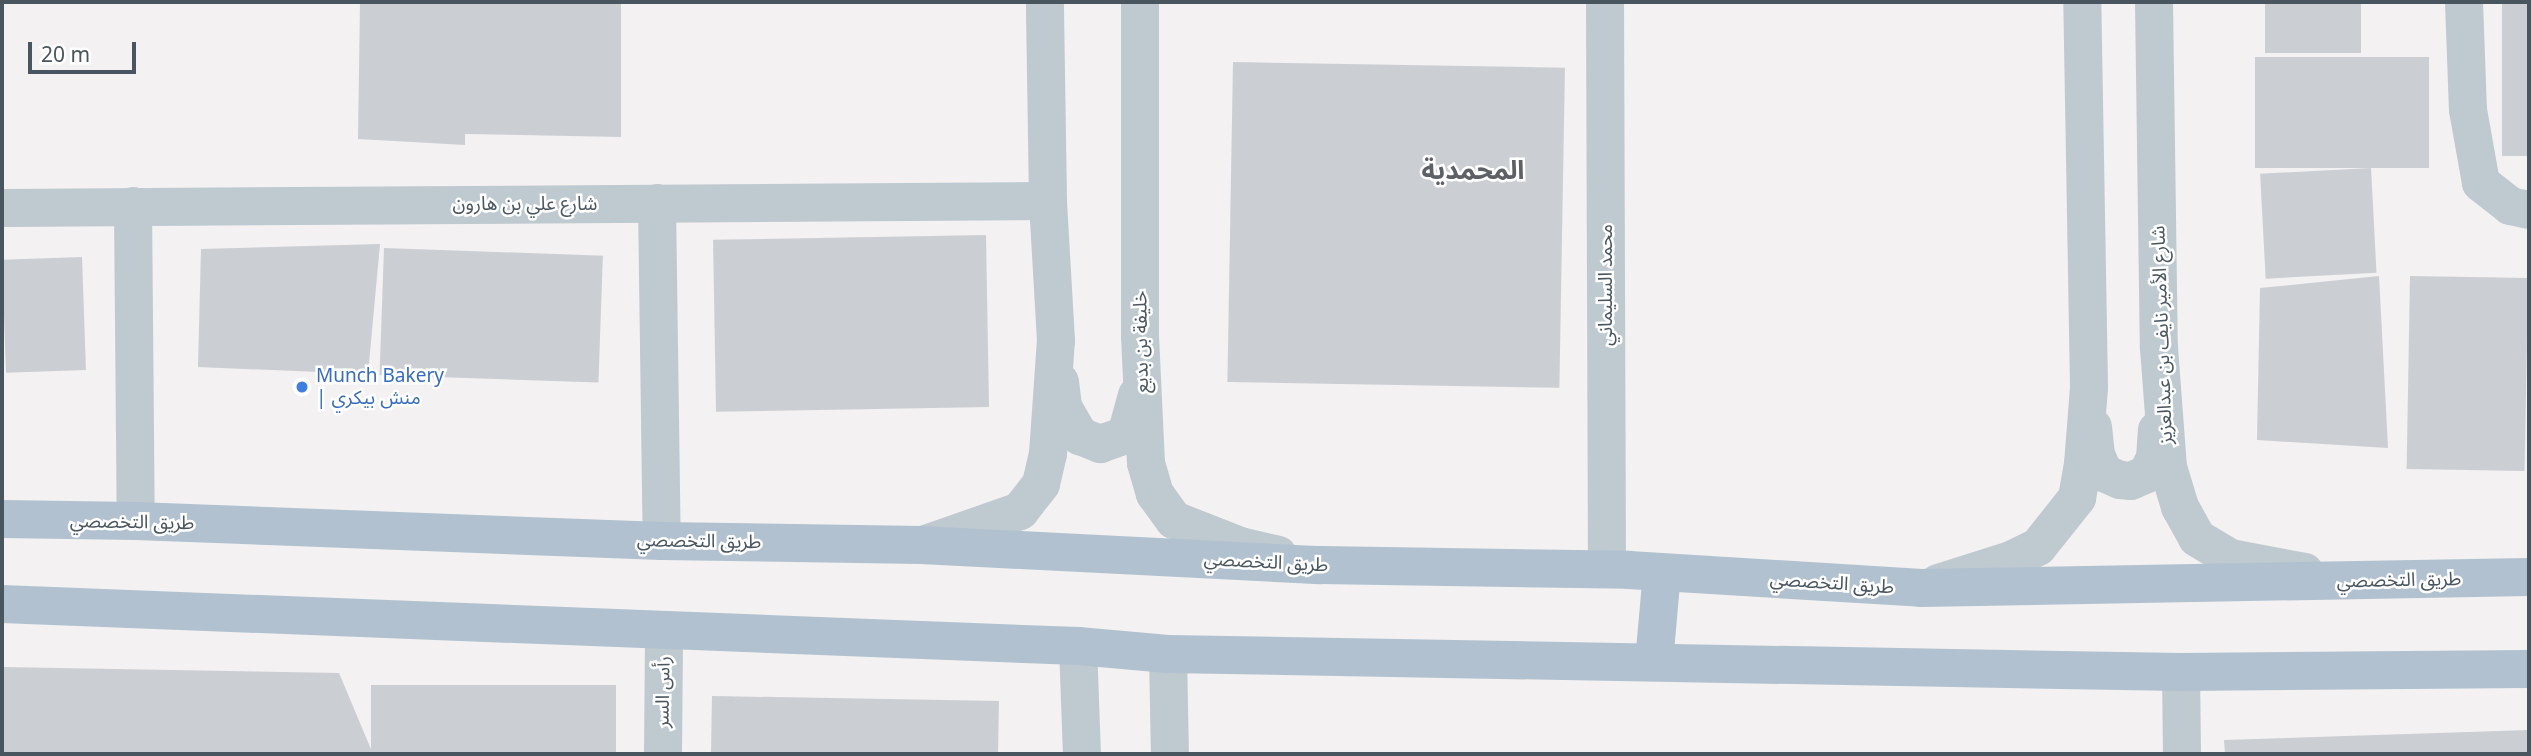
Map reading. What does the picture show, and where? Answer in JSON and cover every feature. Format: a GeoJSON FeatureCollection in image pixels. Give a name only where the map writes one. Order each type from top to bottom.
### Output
{"type":"FeatureCollection","features":[{"type":"Feature","properties":{"kind":"main road","name":"طريق التخصصي"},"geometry":{"type":"LineString","coordinates":[[2,519],[136,521],[662,541],[921,545],[1321,565],[1607,569],[1920,588],[2529,577]]}},
{"type":"Feature","properties":{"kind":"main road"},"geometry":{"type":"LineString","coordinates":[[1654,662],[1662,572]]}},
{"type":"Feature","properties":{"kind":"main road"},"geometry":{"type":"LineString","coordinates":[[2,604],[1078,646],[1168,654],[2181,671],[2529,670]]}},
{"type":"Feature","properties":{"kind":"street"},"geometry":{"type":"LineString","coordinates":[[1045,2],[1048,201],[1056,341],[1063,407],[1080,436],[1100,444],[1126,435],[1139,387],[1140,336]]}},
{"type":"Feature","properties":{"kind":"street","name":"خليفة بن بديع"},"geometry":{"type":"LineString","coordinates":[[1140,2],[1140,336],[1146,463],[1155,494],[1174,520],[1240,545],[1321,565]]}},
{"type":"Feature","properties":{"kind":"street","name":"محمد السليماني"},"geometry":{"type":"LineString","coordinates":[[1605,2],[1607,569]]}},
{"type":"Feature","properties":{"kind":"street"},"geometry":{"type":"LineString","coordinates":[[2082,2],[2089,387],[2096,454],[2104,472],[2120,480],[2131,481],[2147,474],[2155,458],[2160,368]]}},
{"type":"Feature","properties":{"kind":"street","name":"شارع الأمير نايف بن عبدالعزيز"},"geometry":{"type":"LineString","coordinates":[[2154,2],[2160,368],[2168,467],[2180,507],[2197,538],[2230,558],[2356,582]]}},
{"type":"Feature","properties":{"kind":"street"},"geometry":{"type":"LineString","coordinates":[[2464,2],[2468,110],[2481,184],[2510,206],[2529,209]]}},
{"type":"Feature","properties":{"kind":"street","name":"شارع علي بن هارون"},"geometry":{"type":"LineString","coordinates":[[2,208],[1048,201]]}},
{"type":"Feature","properties":{"kind":"street"},"geometry":{"type":"LineString","coordinates":[[657,203],[662,541]]}},
{"type":"Feature","properties":{"kind":"street"},"geometry":{"type":"LineString","coordinates":[[133,206],[136,521]]}},
{"type":"Feature","properties":{"kind":"street"},"geometry":{"type":"LineString","coordinates":[[921,545],[1020,511],[1041,484],[1048,454],[1056,341]]}},
{"type":"Feature","properties":{"kind":"street"},"geometry":{"type":"LineString","coordinates":[[1920,588],[2011,559],[2038,547],[2057,527],[2077,498],[2083,464],[2089,387]]}},
{"type":"Feature","properties":{"kind":"street","name":"رأس السر"},"geometry":{"type":"LineString","coordinates":[[663,754],[664,630]]}},
{"type":"Feature","properties":{"kind":"street"},"geometry":{"type":"LineString","coordinates":[[1078,646],[1082,754]]}},
{"type":"Feature","properties":{"kind":"street"},"geometry":{"type":"LineString","coordinates":[[1168,654],[1170,754]]}},
{"type":"Feature","properties":{"kind":"street"},"geometry":{"type":"LineString","coordinates":[[2181,671],[2182,754]]}},
{"type":"Feature","properties":{"kind":"building"},"geometry":{"type":"Polygon","coordinates":[[[360,2],[621,2],[621,137],[465,134],[465,145],[358,139],[360,2]]]}},
{"type":"Feature","properties":{"kind":"building"},"geometry":{"type":"Polygon","coordinates":[[[2265,2],[2361,2],[2361,53],[2265,53],[2265,2]]]}},
{"type":"Feature","properties":{"kind":"building"},"geometry":{"type":"Polygon","coordinates":[[[2502,2],[2529,2],[2529,156],[2502,156],[2502,2]]]}},
{"type":"Feature","properties":{"kind":"building"},"geometry":{"type":"Polygon","coordinates":[[[2255,57],[2429,57],[2429,168],[2255,168],[2255,57]]]}},
{"type":"Feature","properties":{"kind":"building"},"geometry":{"type":"Polygon","coordinates":[[[1233,62],[1565,68],[1559,388],[1227,382],[1233,62]]]}},
{"type":"Feature","properties":{"kind":"building"},"geometry":{"type":"Polygon","coordinates":[[[2371,168],[2376,273],[2266,279],[2260,174],[2371,168]]]}},
{"type":"Feature","properties":{"kind":"building"},"geometry":{"type":"Polygon","coordinates":[[[986,235],[989,407],[716,412],[713,240],[986,235]]]}},
{"type":"Feature","properties":{"kind":"building"},"geometry":{"type":"Polygon","coordinates":[[[380,244],[368,374],[198,367],[201,249],[380,244]]]}},
{"type":"Feature","properties":{"kind":"building"},"geometry":{"type":"Polygon","coordinates":[[[384,248],[603,256],[598,383],[380,375],[384,248]]]}},
{"type":"Feature","properties":{"kind":"building"},"geometry":{"type":"Polygon","coordinates":[[[82,257],[86,370],[6,373],[2,260],[82,257]]]}},
{"type":"Feature","properties":{"kind":"building"},"geometry":{"type":"Polygon","coordinates":[[[2379,276],[2388,448],[2257,440],[2260,288],[2379,276]]]}},
{"type":"Feature","properties":{"kind":"building"},"geometry":{"type":"Polygon","coordinates":[[[2410,276],[2528,278],[2525,471],[2407,469],[2410,276]]]}},
{"type":"Feature","properties":{"kind":"building"},"geometry":{"type":"Polygon","coordinates":[[[2,667],[339,673],[373,754],[2,754],[2,667]]]}},
{"type":"Feature","properties":{"kind":"building"},"geometry":{"type":"Polygon","coordinates":[[[371,685],[616,685],[616,754],[371,754],[371,685]]]}},
{"type":"Feature","properties":{"kind":"building"},"geometry":{"type":"Polygon","coordinates":[[[712,696],[999,701],[998,754],[711,754],[712,696]]]}},
{"type":"Feature","properties":{"kind":"building"},"geometry":{"type":"Polygon","coordinates":[[[2529,730],[2529,754],[2225,754],[2224,740],[2529,730]]]}},
{"type":"Feature","properties":{"kind":"place","name":"Munch Bakery | منش بيكري"},"geometry":{"type":"Point","coordinates":[302,387]}},
{"type":"Feature","properties":{"kind":"district","name":"المحمدية"},"geometry":{"type":"Point","coordinates":[1473,170]}}]}
